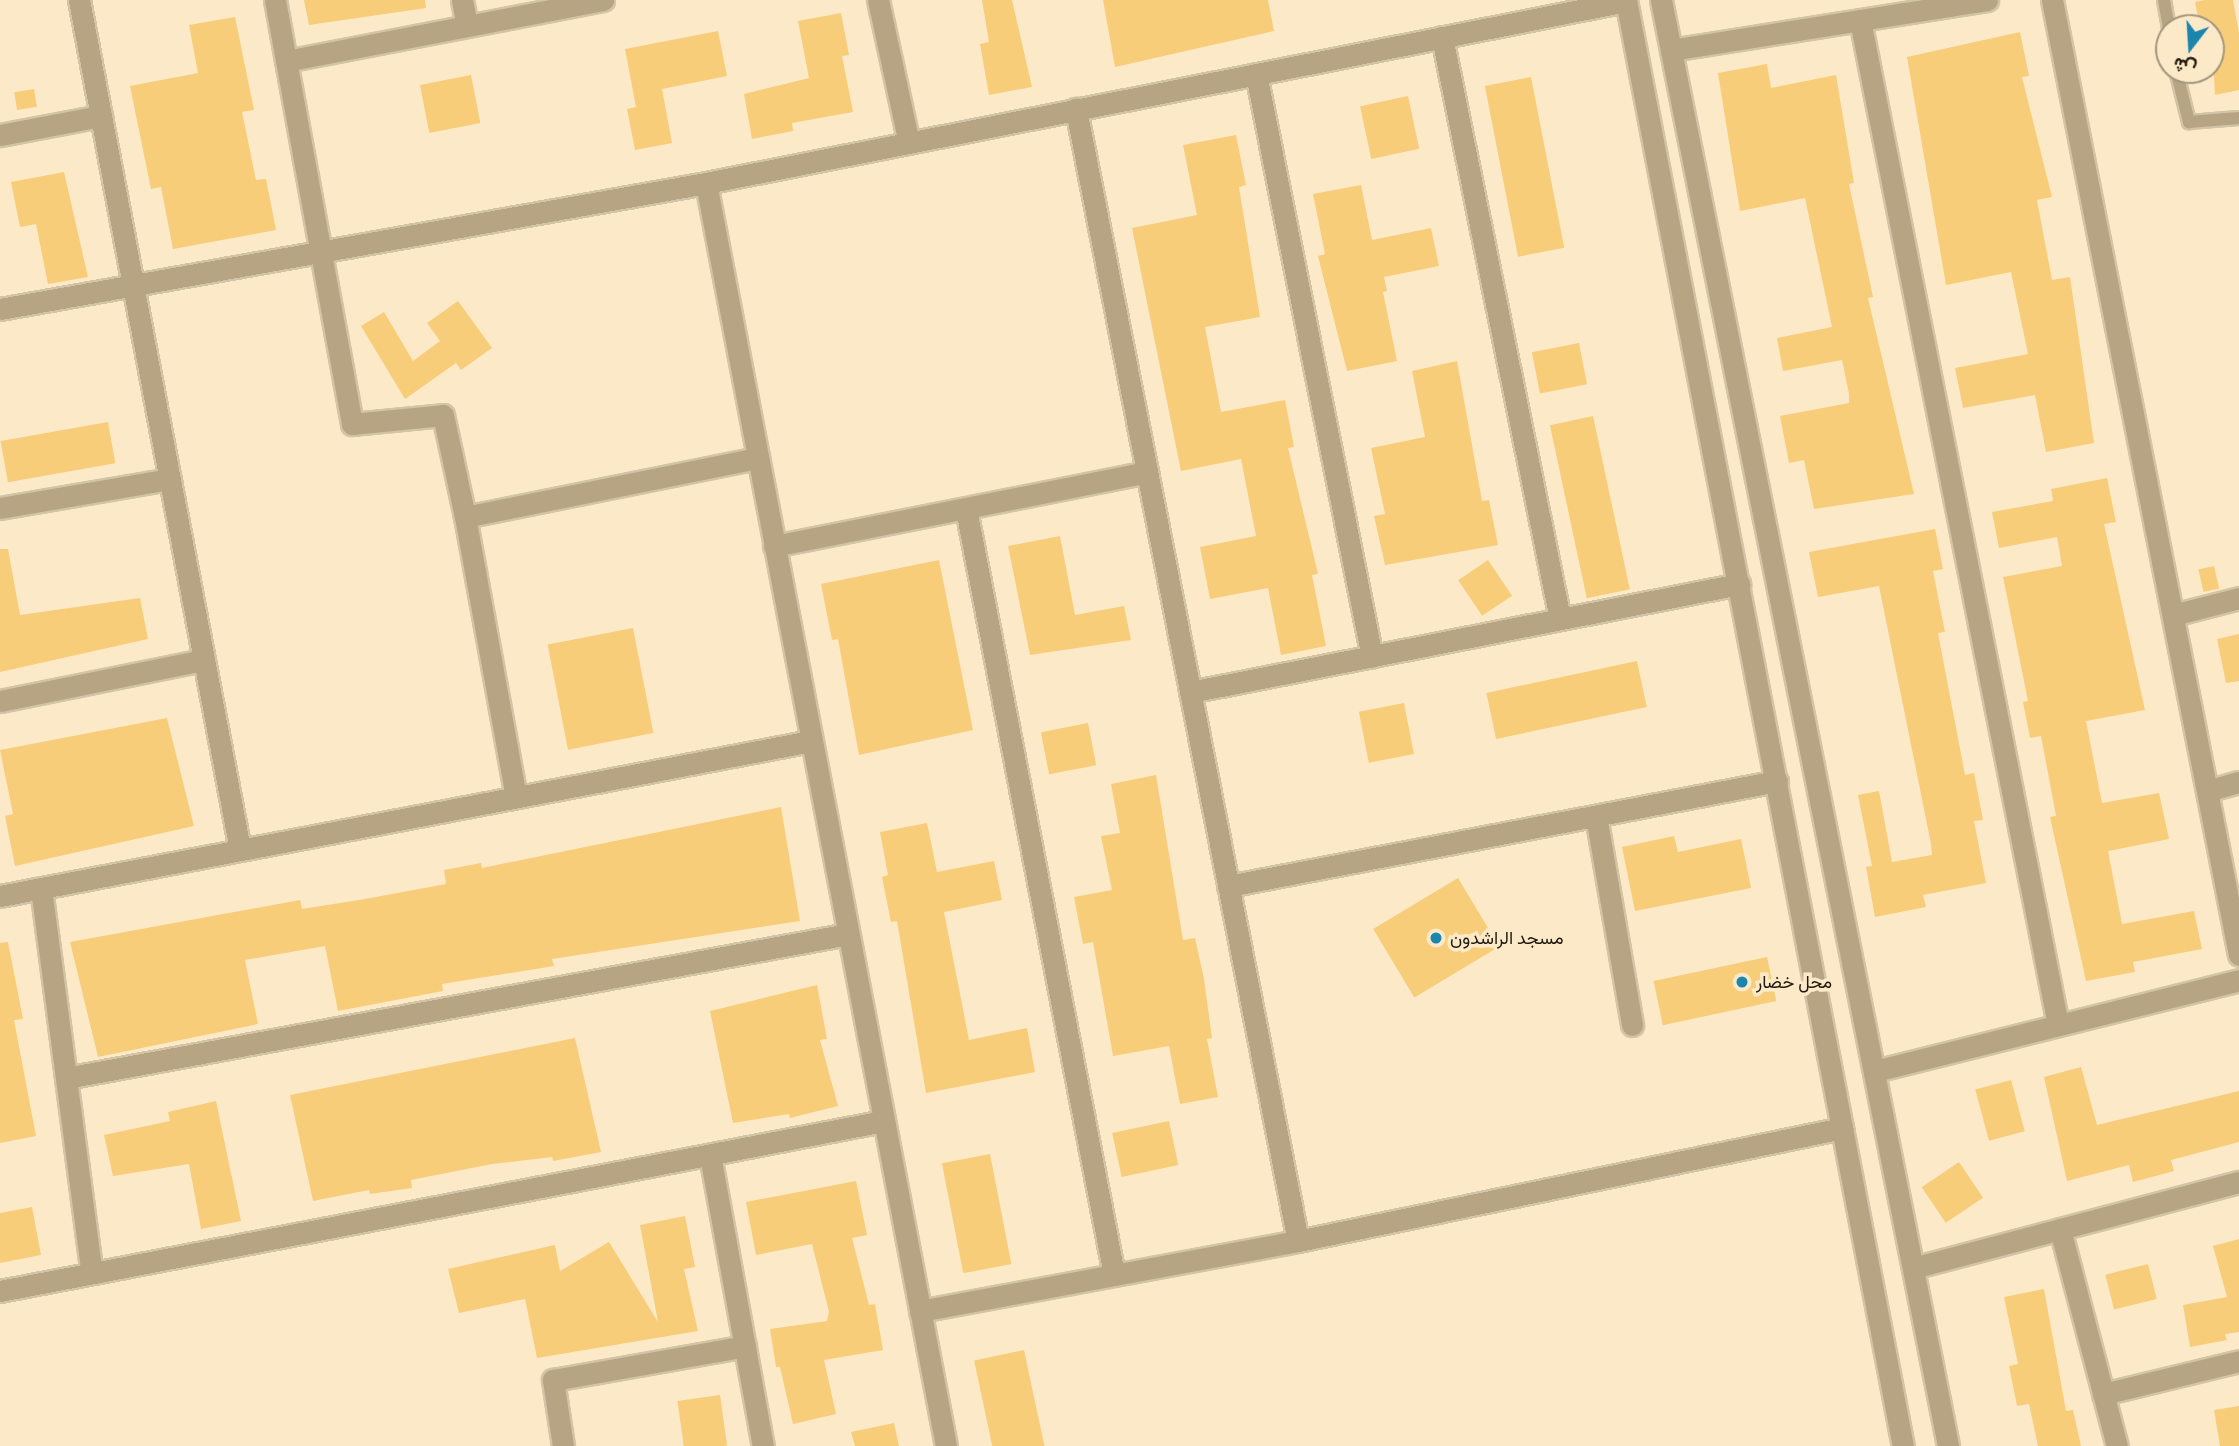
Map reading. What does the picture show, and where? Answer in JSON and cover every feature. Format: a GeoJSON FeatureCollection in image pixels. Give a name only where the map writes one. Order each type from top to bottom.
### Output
{"type":"FeatureCollection","features":[{"type":"Feature","properties":{"kind":"street"},"geometry":{"type":"LineString","coordinates":[[79,0],[240,850]]}},
{"type":"Feature","properties":{"kind":"street"},"geometry":{"type":"LineString","coordinates":[[275,0],[352,424],[443,415],[465,517],[516,797]]}},
{"type":"Feature","properties":{"kind":"street"},"geometry":{"type":"LineString","coordinates":[[462,0],[467,26]]}},
{"type":"Feature","properties":{"kind":"street"},"geometry":{"type":"LineString","coordinates":[[286,61],[603,0]]}},
{"type":"Feature","properties":{"kind":"street"},"geometry":{"type":"LineString","coordinates":[[878,0],[909,143]]}},
{"type":"Feature","properties":{"kind":"street"},"geometry":{"type":"LineString","coordinates":[[0,309],[706,183],[1626,0],[1903,1446]]}},
{"type":"Feature","properties":{"kind":"street"},"geometry":{"type":"LineString","coordinates":[[1661,0],[1948,1446]]}},
{"type":"Feature","properties":{"kind":"street"},"geometry":{"type":"LineString","coordinates":[[1671,50],[1987,0]]}},
{"type":"Feature","properties":{"kind":"street"},"geometry":{"type":"LineString","coordinates":[[2052,0],[2239,955]]}},
{"type":"Feature","properties":{"kind":"street"},"geometry":{"type":"LineString","coordinates":[[1860,20],[2058,1025]]}},
{"type":"Feature","properties":{"kind":"street"},"geometry":{"type":"LineString","coordinates":[[1442,37],[1560,619]]}},
{"type":"Feature","properties":{"kind":"street"},"geometry":{"type":"LineString","coordinates":[[1256,74],[1372,657]]}},
{"type":"Feature","properties":{"kind":"street"},"geometry":{"type":"LineString","coordinates":[[1076,109],[1298,1241]]}},
{"type":"Feature","properties":{"kind":"street"},"geometry":{"type":"LineString","coordinates":[[0,135],[101,116]]}},
{"type":"Feature","properties":{"kind":"street"},"geometry":{"type":"LineString","coordinates":[[706,183],[946,1446]]}},
{"type":"Feature","properties":{"kind":"street"},"geometry":{"type":"LineString","coordinates":[[465,517],[758,458]]}},
{"type":"Feature","properties":{"kind":"street"},"geometry":{"type":"LineString","coordinates":[[774,546],[1147,472]]}},
{"type":"Feature","properties":{"kind":"street"},"geometry":{"type":"LineString","coordinates":[[0,508],[170,479]]}},
{"type":"Feature","properties":{"kind":"street"},"geometry":{"type":"LineString","coordinates":[[966,509],[1114,1275]]}},
{"type":"Feature","properties":{"kind":"street"},"geometry":{"type":"LineString","coordinates":[[1190,692],[1739,584]]}},
{"type":"Feature","properties":{"kind":"street"},"geometry":{"type":"LineString","coordinates":[[2173,615],[2239,598]]}},
{"type":"Feature","properties":{"kind":"street"},"geometry":{"type":"LineString","coordinates":[[0,701],[204,660]]}},
{"type":"Feature","properties":{"kind":"street"},"geometry":{"type":"LineString","coordinates":[[0,896],[811,741]]}},
{"type":"Feature","properties":{"kind":"street"},"geometry":{"type":"LineString","coordinates":[[1228,886],[1777,781]]}},
{"type":"Feature","properties":{"kind":"street"},"geometry":{"type":"LineString","coordinates":[[2207,790],[2239,782]]}},
{"type":"Feature","properties":{"kind":"street"},"geometry":{"type":"LineString","coordinates":[[1596,816],[1632,1024]]}},
{"type":"Feature","properties":{"kind":"street"},"geometry":{"type":"LineString","coordinates":[[41,888],[92,1273]]}},
{"type":"Feature","properties":{"kind":"street"},"geometry":{"type":"LineString","coordinates":[[66,1078],[848,934]]}},
{"type":"Feature","properties":{"kind":"street"},"geometry":{"type":"LineString","coordinates":[[1875,1071],[2239,979]]}},
{"type":"Feature","properties":{"kind":"street"},"geometry":{"type":"LineString","coordinates":[[0,1291],[884,1121]]}},
{"type":"Feature","properties":{"kind":"street"},"geometry":{"type":"LineString","coordinates":[[920,1311],[1298,1241],[1843,1128]]}},
{"type":"Feature","properties":{"kind":"street"},"geometry":{"type":"LineString","coordinates":[[710,1155],[763,1446]]}},
{"type":"Feature","properties":{"kind":"street"},"geometry":{"type":"LineString","coordinates":[[1913,1268],[2239,1182]]}},
{"type":"Feature","properties":{"kind":"street"},"geometry":{"type":"LineString","coordinates":[[2060,1229],[2117,1446]]}},
{"type":"Feature","properties":{"kind":"street"},"geometry":{"type":"LineString","coordinates":[[563,1446],[554,1380],[745,1346]]}},
{"type":"Feature","properties":{"kind":"street"},"geometry":{"type":"LineString","coordinates":[[2103,1394],[2239,1362]]}},
{"type":"Feature","properties":{"kind":"lane"},"geometry":{"type":"LineString","coordinates":[[2180,84],[2189,122],[2239,118]]}},
{"type":"Feature","properties":{"kind":"building"},"geometry":{"type":"Polygon","coordinates":[[[304,0],[425,0],[426,8],[309,25],[304,0]]]}},
{"type":"Feature","properties":{"kind":"building"},"geometry":{"type":"Polygon","coordinates":[[[982,0],[1012,0],[1032,87],[989,95],[980,44],[989,42],[982,0]]]}},
{"type":"Feature","properties":{"kind":"building"},"geometry":{"type":"Polygon","coordinates":[[[1103,0],[1268,0],[1274,31],[1115,67],[1103,0]]]}},
{"type":"Feature","properties":{"kind":"building"},"geometry":{"type":"Polygon","coordinates":[[[2233,0],[2239,33],[2239,90],[2215,95],[2214,84],[2225,84],[2225,14],[2197,14],[2195,2],[2233,0]]]}},
{"type":"Feature","properties":{"kind":"building"},"geometry":{"type":"Polygon","coordinates":[[[841,13],[849,55],[842,56],[853,112],[792,123],[793,131],[752,139],[744,94],[809,78],[798,21],[841,13]]]}},
{"type":"Feature","properties":{"kind":"building"},"geometry":{"type":"Polygon","coordinates":[[[235,17],[254,110],[242,112],[256,180],[266,179],[276,230],[173,249],[161,187],[151,189],[130,86],[198,73],[189,25],[235,17]]]}},
{"type":"Feature","properties":{"kind":"building"},"geometry":{"type":"Polygon","coordinates":[[[718,31],[727,76],[662,89],[672,143],[635,150],[627,109],[636,107],[625,49],[718,31]]]}},
{"type":"Feature","properties":{"kind":"building"},"geometry":{"type":"Polygon","coordinates":[[[2020,32],[2029,76],[2022,77],[2052,197],[2037,200],[2052,280],[2070,277],[2094,443],[2046,452],[2035,395],[1963,408],[1955,368],[2028,354],[2011,272],[1946,285],[1907,57],[2020,32]]]}},
{"type":"Feature","properties":{"kind":"building"},"geometry":{"type":"Polygon","coordinates":[[[1767,64],[1771,88],[1836,75],[1854,183],[1849,184],[1873,297],[1868,298],[1914,494],[1814,509],[1804,460],[1789,463],[1780,416],[1849,403],[1849,394],[1842,360],[1783,371],[1777,338],[1832,327],[1805,198],[1740,211],[1718,73],[1767,64]]]}},
{"type":"Feature","properties":{"kind":"building"},"geometry":{"type":"Polygon","coordinates":[[[471,75],[480,123],[429,133],[420,85],[471,75]]]}},
{"type":"Feature","properties":{"kind":"building"},"geometry":{"type":"Polygon","coordinates":[[[1531,77],[1564,248],[1518,257],[1485,86],[1531,77]]]}},
{"type":"Feature","properties":{"kind":"building"},"geometry":{"type":"Polygon","coordinates":[[[34,89],[37,107],[17,110],[14,92],[34,89]]]}},
{"type":"Feature","properties":{"kind":"building"},"geometry":{"type":"Polygon","coordinates":[[[1408,96],[1419,149],[1371,159],[1360,106],[1408,96]]]}},
{"type":"Feature","properties":{"kind":"building"},"geometry":{"type":"Polygon","coordinates":[[[1236,135],[1246,185],[1239,187],[1260,317],[1205,327],[1221,412],[1285,400],[1294,447],[1288,448],[1318,574],[1312,575],[1326,646],[1281,655],[1268,588],[1210,599],[1200,547],[1256,536],[1241,459],[1181,471],[1132,228],[1197,215],[1183,145],[1236,135]]]}},
{"type":"Feature","properties":{"kind":"building"},"geometry":{"type":"Polygon","coordinates":[[[64,172],[88,277],[48,284],[36,224],[20,227],[11,182],[64,172]]]}},
{"type":"Feature","properties":{"kind":"building"},"geometry":{"type":"Polygon","coordinates":[[[1361,185],[1372,240],[1431,228],[1439,266],[1384,277],[1387,291],[1383,292],[1397,361],[1347,371],[1318,256],[1325,254],[1313,194],[1361,185]]]}},
{"type":"Feature","properties":{"kind":"building"},"geometry":{"type":"Polygon","coordinates":[[[458,301],[492,348],[461,370],[456,363],[405,399],[361,326],[384,312],[413,361],[440,341],[427,323],[458,301]]]}},
{"type":"Feature","properties":{"kind":"building"},"geometry":{"type":"Polygon","coordinates":[[[1579,343],[1587,384],[1540,393],[1532,352],[1579,343]]]}},
{"type":"Feature","properties":{"kind":"building"},"geometry":{"type":"Polygon","coordinates":[[[1457,361],[1482,501],[1489,500],[1498,545],[1385,565],[1374,516],[1385,514],[1371,448],[1425,437],[1412,371],[1457,361]]]}},
{"type":"Feature","properties":{"kind":"building"},"geometry":{"type":"Polygon","coordinates":[[[1593,416],[1630,589],[1587,598],[1550,425],[1593,416]]]}},
{"type":"Feature","properties":{"kind":"building"},"geometry":{"type":"Polygon","coordinates":[[[108,422],[115,463],[8,482],[1,441],[108,422]]]}},
{"type":"Feature","properties":{"kind":"building"},"geometry":{"type":"Polygon","coordinates":[[[2107,478],[2116,522],[2104,524],[2145,710],[2086,721],[2102,803],[2159,793],[2169,839],[2108,851],[2122,924],[2194,911],[2202,949],[2133,962],[2135,972],[2086,981],[2050,817],[2056,816],[2041,736],[2030,738],[2023,702],[2028,701],[2003,577],[2062,566],[2057,537],[1999,548],[1992,512],[2053,501],[2051,489],[2107,478]]]}},
{"type":"Feature","properties":{"kind":"building"},"geometry":{"type":"Polygon","coordinates":[[[1935,529],[1943,569],[1933,571],[1945,632],[1938,633],[1965,775],[1974,773],[1983,820],[1974,821],[1986,883],[1923,895],[1926,907],[1875,917],[1866,867],[1872,866],[1858,795],[1879,791],[1892,862],[1932,855],[1931,844],[1879,586],[1818,597],[1809,552],[1935,529]]]}},
{"type":"Feature","properties":{"kind":"building"},"geometry":{"type":"Polygon","coordinates":[[[1060,536],[1075,615],[1124,606],[1131,640],[1030,655],[1008,546],[1060,536]]]}},
{"type":"Feature","properties":{"kind":"building"},"geometry":{"type":"Polygon","coordinates":[[[0,549],[8,549],[20,615],[140,598],[148,639],[0,672],[0,549]]]}},
{"type":"Feature","properties":{"kind":"building"},"geometry":{"type":"Polygon","coordinates":[[[939,560],[973,730],[859,755],[838,639],[832,640],[821,584],[939,560]]]}},
{"type":"Feature","properties":{"kind":"building"},"geometry":{"type":"Polygon","coordinates":[[[1488,560],[1512,596],[1482,616],[1458,580],[1488,560]]]}},
{"type":"Feature","properties":{"kind":"building"},"geometry":{"type":"Polygon","coordinates":[[[2214,566],[2219,588],[2204,592],[2198,570],[2214,566]]]}},
{"type":"Feature","properties":{"kind":"building"},"geometry":{"type":"Polygon","coordinates":[[[633,628],[653,733],[568,750],[548,645],[633,628]]]}},
{"type":"Feature","properties":{"kind":"building"},"geometry":{"type":"Polygon","coordinates":[[[2239,634],[2239,681],[2226,683],[2217,639],[2239,634]]]}},
{"type":"Feature","properties":{"kind":"building"},"geometry":{"type":"Polygon","coordinates":[[[1637,661],[1647,707],[1496,739],[1486,693],[1637,661]]]}},
{"type":"Feature","properties":{"kind":"building"},"geometry":{"type":"Polygon","coordinates":[[[1404,703],[1414,754],[1369,763],[1359,712],[1404,703]]]}},
{"type":"Feature","properties":{"kind":"building"},"geometry":{"type":"Polygon","coordinates":[[[167,718],[194,826],[15,866],[5,816],[13,814],[0,750],[167,718]]]}},
{"type":"Feature","properties":{"kind":"building"},"geometry":{"type":"Polygon","coordinates":[[[1088,723],[1096,765],[1049,774],[1041,732],[1088,723]]]}},
{"type":"Feature","properties":{"kind":"building"},"geometry":{"type":"Polygon","coordinates":[[[1156,775],[1183,940],[1195,938],[1204,979],[1212,1038],[1207,1039],[1218,1097],[1180,1104],[1169,1046],[1113,1056],[1093,942],[1083,944],[1074,897],[1112,890],[1101,836],[1120,833],[1111,784],[1156,775]]]}},
{"type":"Feature","properties":{"kind":"building"},"geometry":{"type":"Polygon","coordinates":[[[781,807],[800,921],[552,959],[554,966],[442,984],[443,991],[338,1011],[325,946],[245,960],[258,1024],[98,1057],[70,942],[300,900],[302,909],[446,884],[444,870],[481,863],[482,868],[781,807]]]}},
{"type":"Feature","properties":{"kind":"building"},"geometry":{"type":"Polygon","coordinates":[[[927,823],[937,872],[994,861],[1002,900],[944,912],[969,1040],[1027,1028],[1035,1072],[926,1093],[897,921],[891,922],[882,877],[888,875],[880,832],[927,823]]]}},
{"type":"Feature","properties":{"kind":"building"},"geometry":{"type":"Polygon","coordinates":[[[1674,836],[1678,852],[1741,839],[1751,888],[1635,911],[1622,847],[1674,836]]]}},
{"type":"Feature","properties":{"kind":"building","name":"مسجد الراشدون"},"geometry":{"type":"Polygon","coordinates":[[[1458,878],[1499,947],[1414,998],[1373,929],[1458,878]]]}},
{"type":"Feature","properties":{"kind":"building"},"geometry":{"type":"Polygon","coordinates":[[[8,942],[23,1019],[14,1020],[36,1136],[0,1143],[0,943],[8,942]]]}},
{"type":"Feature","properties":{"kind":"building"},"geometry":{"type":"Polygon","coordinates":[[[1767,957],[1776,1001],[1663,1025],[1654,981],[1767,957]]]}},
{"type":"Feature","properties":{"kind":"building"},"geometry":{"type":"Polygon","coordinates":[[[817,985],[827,1039],[820,1040],[838,1106],[790,1118],[789,1114],[733,1123],[710,1011],[817,985]]]}},
{"type":"Feature","properties":{"kind":"building"},"geometry":{"type":"Polygon","coordinates":[[[575,1038],[601,1152],[553,1161],[552,1157],[492,1164],[411,1180],[412,1188],[370,1194],[369,1190],[313,1201],[290,1095],[575,1038]]]}},
{"type":"Feature","properties":{"kind":"building"},"geometry":{"type":"Polygon","coordinates":[[[2081,1067],[2097,1125],[2239,1091],[2239,1142],[2171,1160],[2174,1171],[2133,1182],[2129,1165],[2067,1181],[2044,1077],[2081,1067]]]}},
{"type":"Feature","properties":{"kind":"building"},"geometry":{"type":"Polygon","coordinates":[[[2011,1080],[2025,1131],[1989,1141],[1975,1090],[2011,1080]]]}},
{"type":"Feature","properties":{"kind":"building"},"geometry":{"type":"Polygon","coordinates":[[[216,1101],[241,1221],[201,1229],[189,1164],[113,1176],[104,1135],[170,1121],[168,1112],[216,1101]]]}},
{"type":"Feature","properties":{"kind":"building"},"geometry":{"type":"Polygon","coordinates":[[[1169,1121],[1178,1165],[1122,1177],[1112,1133],[1169,1121]]]}},
{"type":"Feature","properties":{"kind":"building"},"geometry":{"type":"Polygon","coordinates":[[[990,1154],[1011,1264],[963,1273],[942,1163],[990,1154]]]}},
{"type":"Feature","properties":{"kind":"building"},"geometry":{"type":"Polygon","coordinates":[[[1959,1162],[1983,1198],[1946,1223],[1922,1187],[1959,1162]]]}},
{"type":"Feature","properties":{"kind":"building"},"geometry":{"type":"Polygon","coordinates":[[[856,1181],[867,1235],[852,1238],[869,1305],[875,1304],[883,1350],[824,1360],[836,1414],[793,1424],[780,1367],[776,1367],[770,1329],[827,1321],[829,1312],[812,1244],[756,1255],[746,1202],[856,1181]]]}},
{"type":"Feature","properties":{"kind":"building"},"geometry":{"type":"Polygon","coordinates":[[[32,1207],[41,1255],[0,1263],[0,1213],[32,1207]]]}},
{"type":"Feature","properties":{"kind":"building"},"geometry":{"type":"Polygon","coordinates":[[[685,1216],[695,1267],[684,1269],[698,1331],[537,1358],[525,1299],[459,1313],[448,1269],[555,1245],[560,1271],[609,1242],[658,1322],[640,1225],[685,1216]]]}},
{"type":"Feature","properties":{"kind":"building"},"geometry":{"type":"Polygon","coordinates":[[[2239,1239],[2239,1332],[2225,1334],[2227,1340],[2190,1347],[2183,1305],[2227,1297],[2213,1246],[2239,1239]]]}},
{"type":"Feature","properties":{"kind":"building"},"geometry":{"type":"Polygon","coordinates":[[[2148,1264],[2157,1299],[2114,1310],[2105,1275],[2148,1264]]]}},
{"type":"Feature","properties":{"kind":"building"},"geometry":{"type":"Polygon","coordinates":[[[2044,1289],[2066,1411],[2073,1410],[2081,1446],[2038,1446],[2029,1404],[2017,1406],[2009,1366],[2018,1364],[2004,1297],[2044,1289]]]}},
{"type":"Feature","properties":{"kind":"building"},"geometry":{"type":"Polygon","coordinates":[[[1024,1350],[1044,1446],[992,1446],[974,1361],[1024,1350]]]}},
{"type":"Feature","properties":{"kind":"building"},"geometry":{"type":"Polygon","coordinates":[[[720,1395],[727,1446],[684,1446],[677,1401],[720,1395]]]}},
{"type":"Feature","properties":{"kind":"building"},"geometry":{"type":"Polygon","coordinates":[[[2239,1406],[2239,1446],[2220,1446],[2214,1410],[2239,1406]]]}},
{"type":"Feature","properties":{"kind":"building"},"geometry":{"type":"Polygon","coordinates":[[[894,1423],[899,1446],[855,1446],[851,1432],[894,1423]]]}},
{"type":"Feature","properties":{"kind":"place","name":"مسجد الراشدون"},"geometry":{"type":"Point","coordinates":[1436,938]}},
{"type":"Feature","properties":{"kind":"place","name":"محل خضار"},"geometry":{"type":"Point","coordinates":[1742,982]}}]}
